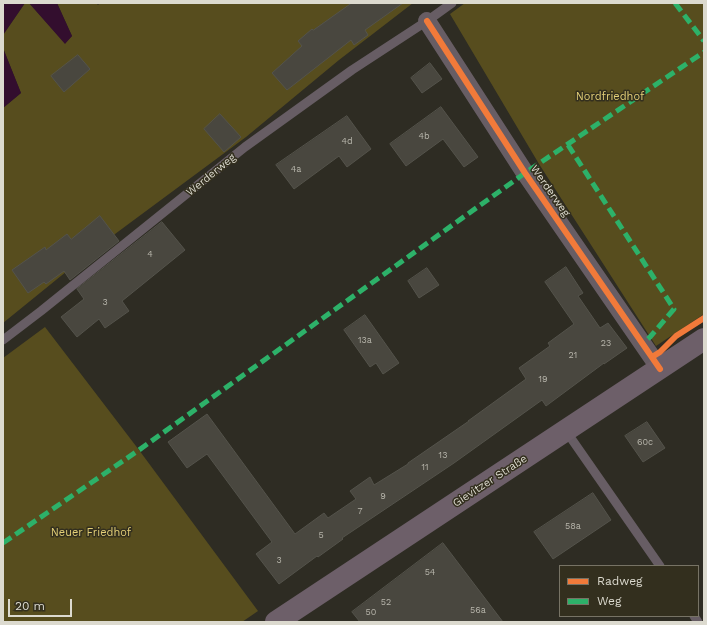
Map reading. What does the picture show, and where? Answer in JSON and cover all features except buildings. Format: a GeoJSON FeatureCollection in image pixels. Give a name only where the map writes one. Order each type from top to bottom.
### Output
{"type":"FeatureCollection","features":[{"type":"Feature","properties":{"kind":"main road","name":"Gievitzer Straße"},"geometry":{"type":"LineString","coordinates":[[276,622],[704,339]]}},
{"type":"Feature","properties":{"kind":"street","name":"Werderweg"},"geometry":{"type":"LineString","coordinates":[[427,21],[525,173],[660,369]]}},
{"type":"Feature","properties":{"kind":"lane","name":"Werderweg"},"geometry":{"type":"LineString","coordinates":[[3,340],[244,147],[352,70],[452,3]]}},
{"type":"Feature","properties":{"kind":"lane"},"geometry":{"type":"LineString","coordinates":[[566,431],[659,565]]}},
{"type":"Feature","properties":{"kind":"green space"},"geometry":{"type":"Polygon","coordinates":[[[25,3],[29,3],[65,43],[72,36],[57,3],[96,3],[98,5],[100,3],[413,3],[339,60],[246,137],[88,254],[3,323],[3,108],[21,93],[3,48],[3,35],[25,3]]]}},
{"type":"Feature","properties":{"kind":"green space","name":"Nordfriedhof"},"geometry":{"type":"Polygon","coordinates":[[[465,3],[704,3],[704,314],[656,346],[539,164],[450,14],[465,3]]]}},
{"type":"Feature","properties":{"kind":"green space","name":"Neuer Friedhof"},"geometry":{"type":"Polygon","coordinates":[[[45,327],[139,450],[258,611],[242,622],[3,622],[3,358],[45,327]]]}},
{"type":"Feature","properties":{"kind":"shaded area"},"geometry":{"type":"Polygon","coordinates":[[[3,3],[25,3],[3,35],[3,3]]]}},
{"type":"Feature","properties":{"kind":"shaded area"},"geometry":{"type":"Polygon","coordinates":[[[29,3],[57,3],[72,36],[65,44],[29,3]]]}},
{"type":"Feature","properties":{"kind":"shaded area"},"geometry":{"type":"Polygon","coordinates":[[[3,48],[21,93],[3,108],[3,48]]]}},
{"type":"Feature","properties":{"kind":"marked path"},"geometry":{"type":"LineString","coordinates":[[675,3],[704,41]]}},
{"type":"Feature","properties":{"kind":"marked path"},"geometry":{"type":"LineString","coordinates":[[3,543],[139,450],[525,173],[704,52]]}},
{"type":"Feature","properties":{"kind":"marked path"},"geometry":{"type":"LineString","coordinates":[[568,145],[674,309],[643,343]]}},
{"type":"Feature","properties":{"kind":"cycle path"},"geometry":{"type":"LineString","coordinates":[[427,21],[525,173],[660,369]]}},
{"type":"Feature","properties":{"kind":"cycle path"},"geometry":{"type":"LineString","coordinates":[[652,357],[660,352],[676,336],[704,318]]}}]}
